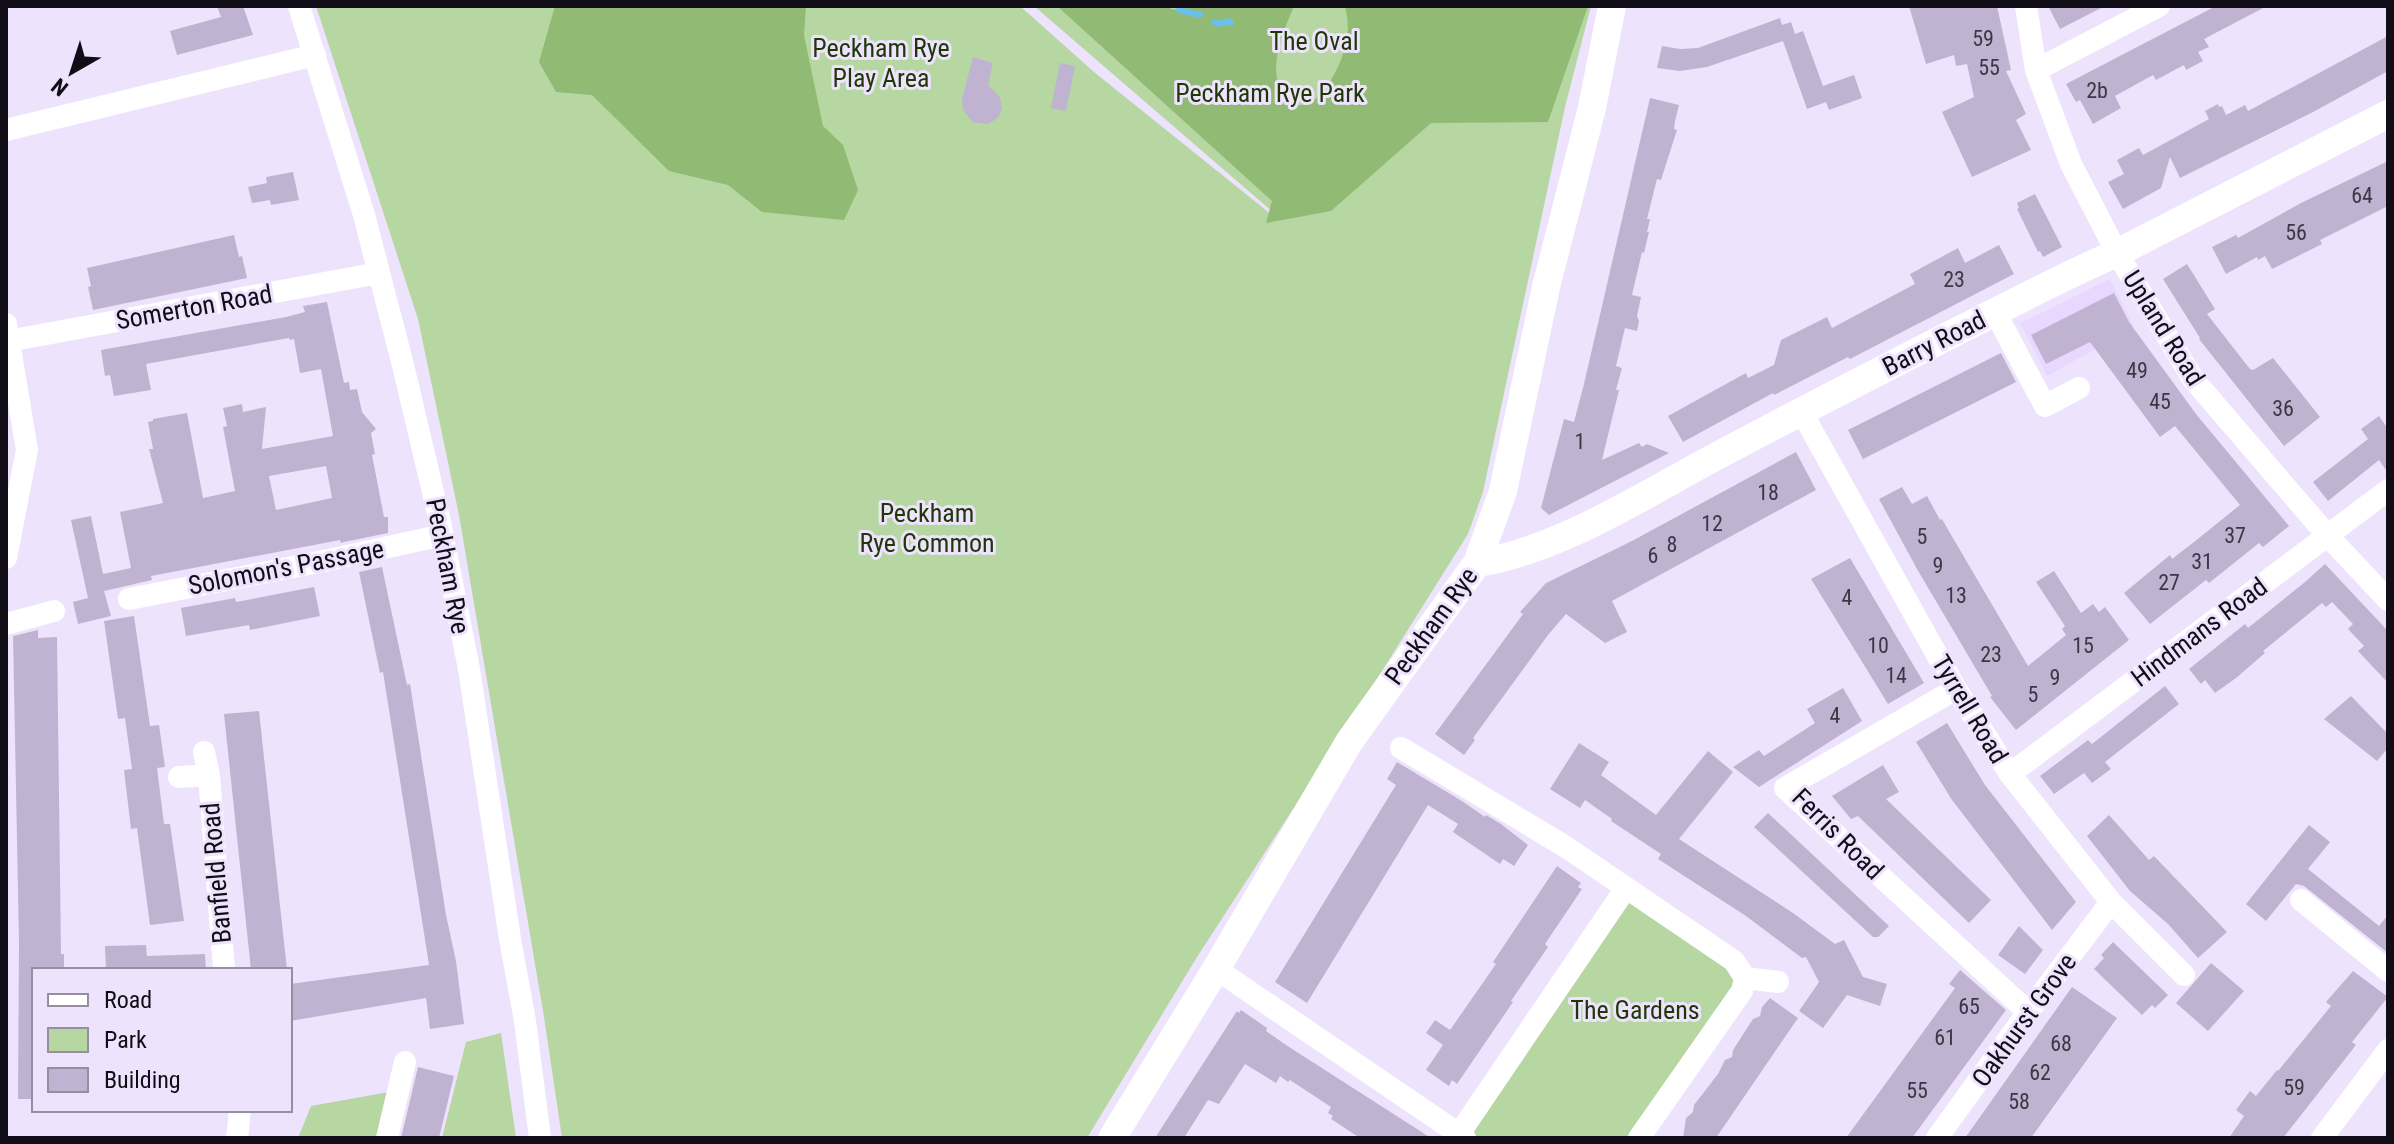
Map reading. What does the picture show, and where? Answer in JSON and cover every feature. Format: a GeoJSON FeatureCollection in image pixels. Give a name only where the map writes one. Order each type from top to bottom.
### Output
{"type":"FeatureCollection","features":[{"type":"Feature","properties":{"kind":"main road","name":"Peckham Rye"},"geometry":{"type":"LineString","coordinates":[[1112,1138],[1216,969],[1349,742],[1477,563],[1503,491],[1546,287],[1592,108],[1612,6]]}},
{"type":"Feature","properties":{"kind":"main road","name":"Barry Road"},"geometry":{"type":"LineString","coordinates":[[1477,563],[1534,548],[1585,526],[1801,411],[2388,114]]}},
{"type":"Feature","properties":{"kind":"street","name":"Peckham Rye"},"geometry":{"type":"LineString","coordinates":[[299,6],[379,273],[443,535],[469,669],[525,1021],[540,1138]]}},
{"type":"Feature","properties":{"kind":"street","name":"Upland Road"},"geometry":{"type":"LineString","coordinates":[[2026,6],[2036,70],[2071,164],[2117,253],[2193,379],[2327,535],[2388,600]]}},
{"type":"Feature","properties":{"kind":"street"},"geometry":{"type":"LineString","coordinates":[[2036,70],[2159,6]]}},
{"type":"Feature","properties":{"kind":"street"},"geometry":{"type":"LineString","coordinates":[[6,130],[315,55]]}},
{"type":"Feature","properties":{"kind":"street","name":"Somerton Road"},"geometry":{"type":"LineString","coordinates":[[7,332],[379,273]]}},
{"type":"Feature","properties":{"kind":"street"},"geometry":{"type":"LineString","coordinates":[[1995,312],[2045,406],[2079,388]]}},
{"type":"Feature","properties":{"kind":"street"},"geometry":{"type":"LineString","coordinates":[[6,558],[27,450],[7,332]]}},
{"type":"Feature","properties":{"kind":"street","name":"Tyrrell Road"},"geometry":{"type":"LineString","coordinates":[[1801,411],[1956,689],[2010,774],[2111,902],[2184,975]]}},
{"type":"Feature","properties":{"kind":"street","name":"Hindmans Road"},"geometry":{"type":"LineString","coordinates":[[2010,774],[2388,490]]}},
{"type":"Feature","properties":{"kind":"street","name":"Solomon's Passage"},"geometry":{"type":"LineString","coordinates":[[129,599],[443,535]]}},
{"type":"Feature","properties":{"kind":"street"},"geometry":{"type":"LineString","coordinates":[[6,624],[54,611]]}},
{"type":"Feature","properties":{"kind":"street","name":"Ferris Road"},"geometry":{"type":"LineString","coordinates":[[1956,689],[1785,788],[2028,1012]]}},
{"type":"Feature","properties":{"kind":"street"},"geometry":{"type":"LineString","coordinates":[[1401,748],[1566,847],[1734,961],[1745,978],[1742,991],[1639,1138]]}},
{"type":"Feature","properties":{"kind":"street","name":"Banfield Road"},"geometry":{"type":"LineString","coordinates":[[204,752],[209,775],[224,968]]}},
{"type":"Feature","properties":{"kind":"street","name":"Banfield Road"},"geometry":{"type":"LineString","coordinates":[[179,777],[209,775]]}},
{"type":"Feature","properties":{"kind":"street"},"geometry":{"type":"LineString","coordinates":[[1216,969],[1462,1136],[1626,888]]}},
{"type":"Feature","properties":{"kind":"street"},"geometry":{"type":"LineString","coordinates":[[2301,900],[2388,971]]}},
{"type":"Feature","properties":{"kind":"street","name":"Oakhurst Grove"},"geometry":{"type":"LineString","coordinates":[[1937,1138],[2111,902]]}},
{"type":"Feature","properties":{"kind":"street"},"geometry":{"type":"LineString","coordinates":[[1745,978],[1778,982]]}},
{"type":"Feature","properties":{"kind":"street"},"geometry":{"type":"LineString","coordinates":[[2324,1138],[2388,1050]]}},
{"type":"Feature","properties":{"kind":"street"},"geometry":{"type":"LineString","coordinates":[[387,1138],[405,1062]]}},
{"type":"Feature","properties":{"kind":"street"},"geometry":{"type":"LineString","coordinates":[[237,1138],[240,1112]]}},
{"type":"Feature","properties":{"kind":"shaded area"},"geometry":{"type":"Polygon","coordinates":[[[2110,279],[2134,327],[2047,376],[2020,323],[2110,279]]]}},
{"type":"Feature","properties":{"kind":"green space","name":"Peckham Rye Common"},"geometry":{"type":"Polygon","coordinates":[[[316,6],[1020,6],[1094,72],[1272,215],[1510,6],[1591,6],[1565,107],[1483,492],[1468,534],[1197,957],[1087,1138],[562,1138],[459,515],[418,319],[316,6]]]}},
{"type":"Feature","properties":{"kind":"green space"},"geometry":{"type":"Polygon","coordinates":[[[555,6],[806,6],[804,35],[823,126],[843,145],[858,190],[844,220],[762,212],[728,185],[669,171],[592,95],[556,92],[539,62],[555,6]]]}},
{"type":"Feature","properties":{"kind":"green space","name":"Peckham Rye Park"},"geometry":{"type":"Polygon","coordinates":[[[1034,6],[1482,6],[1273,212],[1034,6]]]}},
{"type":"Feature","properties":{"kind":"green space","name":"Peckham Rye Park"},"geometry":{"type":"Polygon","coordinates":[[[1057,6],[1168,6],[1178,10],[1176,6],[1294,6],[1278,51],[1276,74],[1284,96],[1300,105],[1316,99],[1336,71],[1347,38],[1345,6],[1588,6],[1548,122],[1431,123],[1331,211],[1266,223],[1272,201],[1057,6]]]}},
{"type":"Feature","properties":{"kind":"green space","name":"The Gardens"},"geometry":{"type":"Polygon","coordinates":[[[1626,896],[1738,977],[1632,1138],[1477,1138],[1466,1131],[1626,896]]]}},
{"type":"Feature","properties":{"kind":"green space"},"geometry":{"type":"Polygon","coordinates":[[[501,1033],[516,1138],[442,1138],[466,1042],[501,1033]]]}},
{"type":"Feature","properties":{"kind":"green space"},"geometry":{"type":"Polygon","coordinates":[[[389,1092],[377,1138],[298,1138],[311,1106],[389,1092]]]}},
{"type":"Feature","properties":{"kind":"building"},"geometry":{"type":"Polygon","coordinates":[[[217,6],[243,6],[253,35],[177,55],[170,31],[221,17],[217,6]]]}},
{"type":"Feature","properties":{"kind":"building"},"geometry":{"type":"Polygon","coordinates":[[[1909,6],[1997,6],[2011,70],[2006,71],[2026,114],[2016,120],[2031,150],[1972,177],[1942,112],[1974,97],[1967,64],[1956,66],[1954,55],[1926,64],[1909,6]]]}},
{"type":"Feature","properties":{"kind":"building"},"geometry":{"type":"Polygon","coordinates":[[[2048,6],[2105,6],[2060,29],[2048,6]]]}},
{"type":"Feature","properties":{"kind":"building"},"geometry":{"type":"Polygon","coordinates":[[[2216,6],[2267,6],[2204,39],[2209,47],[2198,52],[2203,61],[2186,70],[2184,65],[2156,80],[2153,75],[2115,96],[2121,108],[2093,124],[2080,100],[2076,102],[2066,84],[2216,6]]]}},
{"type":"Feature","properties":{"kind":"building"},"geometry":{"type":"Polygon","coordinates":[[[1780,18],[1782,25],[1791,22],[1795,34],[1803,31],[1823,86],[1854,75],[1862,98],[1829,110],[1826,102],[1807,109],[1783,41],[1707,67],[1680,71],[1657,68],[1662,46],[1698,48],[1780,18]]]}},
{"type":"Feature","properties":{"kind":"building"},"geometry":{"type":"Polygon","coordinates":[[[2388,36],[2388,71],[2180,178],[2170,157],[2161,188],[2123,209],[2108,182],[2124,174],[2117,160],[2139,148],[2143,155],[2209,119],[2205,111],[2218,104],[2226,115],[2245,105],[2248,111],[2388,36]]]}},
{"type":"Feature","properties":{"kind":"building"},"geometry":{"type":"Polygon","coordinates":[[[973,57],[993,63],[988,85],[1000,97],[1002,108],[998,118],[988,124],[972,122],[963,109],[962,99],[973,57]]]}},
{"type":"Feature","properties":{"kind":"building"},"geometry":{"type":"Polygon","coordinates":[[[1060,63],[1075,66],[1066,111],[1051,108],[1060,63]]]}},
{"type":"Feature","properties":{"kind":"building"},"geometry":{"type":"Polygon","coordinates":[[[1650,98],[1679,105],[1674,129],[1677,130],[1661,180],[1657,179],[1647,219],[1650,219],[1649,232],[1632,295],[1641,297],[1637,316],[1639,321],[1637,331],[1625,328],[1616,366],[1622,368],[1616,390],[1619,390],[1602,460],[1639,443],[1642,447],[1647,444],[1669,453],[1549,515],[1541,508],[1564,419],[1574,422],[1650,98]]]}},
{"type":"Feature","properties":{"kind":"building"},"geometry":{"type":"Polygon","coordinates":[[[2388,161],[2388,206],[2320,240],[2322,244],[2272,269],[2265,256],[2258,260],[2257,257],[2226,274],[2212,247],[2236,235],[2238,238],[2388,161]]]}},
{"type":"Feature","properties":{"kind":"building"},"geometry":{"type":"Polygon","coordinates":[[[293,172],[299,200],[271,205],[270,200],[252,203],[248,187],[267,183],[266,177],[293,172]]]}},
{"type":"Feature","properties":{"kind":"building"},"geometry":{"type":"Polygon","coordinates":[[[2035,194],[2062,247],[2043,257],[2017,209],[2017,203],[2035,194]]]}},
{"type":"Feature","properties":{"kind":"building"},"geometry":{"type":"Polygon","coordinates":[[[234,235],[247,278],[93,310],[87,268],[234,235]]]}},
{"type":"Feature","properties":{"kind":"building"},"geometry":{"type":"Polygon","coordinates":[[[1999,245],[2014,274],[1850,359],[1848,357],[1773,393],[1683,442],[1668,416],[1746,373],[1748,378],[1774,365],[1781,340],[1827,317],[1832,328],[1915,284],[1910,274],[1958,248],[1965,263],[1999,245]]]}},
{"type":"Feature","properties":{"kind":"building"},"geometry":{"type":"Polygon","coordinates":[[[2187,264],[2215,309],[2207,314],[2250,369],[2273,358],[2320,417],[2284,446],[2199,339],[2163,279],[2187,264]]]}},
{"type":"Feature","properties":{"kind":"building"},"geometry":{"type":"Polygon","coordinates":[[[2114,293],[2129,322],[2196,414],[2289,526],[2263,547],[2259,543],[2209,583],[2206,580],[2150,624],[2124,593],[2170,555],[2172,559],[2240,505],[2175,426],[2160,437],[2090,342],[2046,364],[2031,335],[2114,293]]]}},
{"type":"Feature","properties":{"kind":"building"},"geometry":{"type":"Polygon","coordinates":[[[327,302],[344,383],[349,382],[350,390],[357,389],[362,412],[376,429],[371,433],[375,454],[372,455],[384,517],[388,517],[388,533],[151,576],[152,580],[104,591],[111,616],[78,624],[73,602],[88,598],[71,520],[91,516],[103,574],[131,568],[120,512],[163,503],[149,449],[153,449],[148,422],[187,413],[203,498],[235,491],[223,427],[227,426],[223,408],[242,404],[243,412],[266,407],[262,449],[333,436],[321,369],[300,373],[294,339],[146,364],[151,390],[114,396],[110,375],[105,376],[101,350],[286,317],[305,312],[303,306],[327,302]],[[326,466],[269,476],[276,510],[332,498],[326,466]]]}},
{"type":"Feature","properties":{"kind":"building"},"geometry":{"type":"Polygon","coordinates":[[[2001,353],[2016,382],[1863,459],[1848,430],[2001,353]]]}},
{"type":"Feature","properties":{"kind":"building"},"geometry":{"type":"Polygon","coordinates":[[[2379,416],[2388,429],[2388,473],[2379,460],[2328,501],[2313,482],[2368,439],[2361,429],[2379,416]]]}},
{"type":"Feature","properties":{"kind":"building"},"geometry":{"type":"Polygon","coordinates":[[[1796,452],[1816,490],[1612,601],[1627,632],[1605,643],[1566,614],[1473,738],[1475,740],[1464,755],[1435,734],[1523,614],[1520,612],[1546,583],[1632,541],[1796,452]]]}},
{"type":"Feature","properties":{"kind":"building"},"geometry":{"type":"Polygon","coordinates":[[[1902,487],[1912,504],[1927,496],[2028,666],[2066,635],[2062,629],[2065,626],[2036,582],[2054,571],[2081,613],[2093,604],[2099,612],[2105,607],[2129,640],[2016,730],[1990,697],[1879,499],[1902,487]]]}},
{"type":"Feature","properties":{"kind":"building"},"geometry":{"type":"Polygon","coordinates":[[[1850,558],[1924,683],[1888,704],[1811,579],[1850,558]]]}},
{"type":"Feature","properties":{"kind":"building"},"geometry":{"type":"Polygon","coordinates":[[[2325,564],[2388,631],[2388,683],[2358,651],[2364,646],[2348,629],[2353,624],[2332,602],[2326,607],[2322,603],[2215,693],[2205,680],[2201,684],[2189,669],[2245,624],[2248,628],[2325,564]]]}},
{"type":"Feature","properties":{"kind":"building"},"geometry":{"type":"Polygon","coordinates":[[[382,567],[407,685],[410,684],[464,1024],[430,1029],[426,998],[292,1021],[292,984],[429,965],[383,672],[380,673],[359,572],[382,567]]]}},
{"type":"Feature","properties":{"kind":"building"},"geometry":{"type":"Polygon","coordinates":[[[314,587],[320,616],[250,630],[249,625],[186,636],[181,608],[235,598],[236,602],[314,587]]]}},
{"type":"Feature","properties":{"kind":"building"},"geometry":{"type":"Polygon","coordinates":[[[134,616],[150,726],[159,725],[165,767],[157,768],[164,824],[170,824],[184,921],[150,925],[137,828],[131,829],[124,770],[132,769],[125,718],[118,719],[104,621],[134,616]]]}},
{"type":"Feature","properties":{"kind":"building"},"geometry":{"type":"Polygon","coordinates":[[[38,630],[38,638],[57,637],[61,954],[64,954],[64,968],[32,968],[32,1099],[18,1099],[19,942],[13,636],[38,630]]]}},
{"type":"Feature","properties":{"kind":"building"},"geometry":{"type":"Polygon","coordinates":[[[2165,686],[2179,704],[2105,762],[2111,769],[2092,783],[2084,773],[2054,794],[2040,776],[2088,740],[2092,744],[2165,686]]]}},
{"type":"Feature","properties":{"kind":"building"},"geometry":{"type":"Polygon","coordinates":[[[1843,688],[1862,721],[1759,787],[1733,767],[1759,750],[1764,756],[1815,723],[1807,709],[1843,688]]]}},
{"type":"Feature","properties":{"kind":"building"},"geometry":{"type":"Polygon","coordinates":[[[2351,696],[2388,734],[2388,748],[2377,761],[2324,719],[2351,696]]]}},
{"type":"Feature","properties":{"kind":"building"},"geometry":{"type":"Polygon","coordinates":[[[259,711],[287,968],[251,968],[224,714],[259,711]]]}},
{"type":"Feature","properties":{"kind":"building"},"geometry":{"type":"Polygon","coordinates":[[[1947,723],[1985,785],[2076,902],[2052,930],[1952,800],[1916,742],[1947,723]]]}},
{"type":"Feature","properties":{"kind":"building"},"geometry":{"type":"Polygon","coordinates":[[[1579,743],[1609,762],[1601,775],[1656,815],[1708,751],[1733,772],[1679,839],[1835,944],[1844,940],[1863,977],[1887,984],[1880,1006],[1847,995],[1823,1028],[1799,1011],[1819,982],[1806,957],[1802,958],[1746,916],[1658,859],[1661,854],[1585,800],[1580,808],[1550,789],[1579,743]]]}},
{"type":"Feature","properties":{"kind":"building"},"geometry":{"type":"Polygon","coordinates":[[[1397,762],[1501,824],[1528,845],[1514,866],[1503,859],[1500,864],[1453,832],[1458,824],[1428,805],[1307,1003],[1275,982],[1396,785],[1387,779],[1397,762]]]}},
{"type":"Feature","properties":{"kind":"building"},"geometry":{"type":"Polygon","coordinates":[[[1883,765],[1899,792],[1886,799],[1991,900],[1969,923],[1858,816],[1851,819],[1832,796],[1883,765]]]}},
{"type":"Feature","properties":{"kind":"building"},"geometry":{"type":"Polygon","coordinates":[[[1768,813],[1889,926],[1878,937],[1873,937],[1754,827],[1768,813]]]}},
{"type":"Feature","properties":{"kind":"building"},"geometry":{"type":"Polygon","coordinates":[[[2109,815],[2149,860],[2154,856],[2227,932],[2198,958],[2168,924],[2130,891],[2087,836],[2109,815]]]}},
{"type":"Feature","properties":{"kind":"building"},"geometry":{"type":"Polygon","coordinates":[[[2309,825],[2330,842],[2308,869],[2379,926],[2388,915],[2388,953],[2304,886],[2296,884],[2266,921],[2246,904],[2309,825]]]}},
{"type":"Feature","properties":{"kind":"building"},"geometry":{"type":"Polygon","coordinates":[[[1557,866],[1581,883],[1578,887],[1582,889],[1545,944],[1548,947],[1513,1002],[1457,1084],[1452,1080],[1449,1086],[1426,1070],[1443,1045],[1426,1033],[1435,1020],[1450,1030],[1496,964],[1493,962],[1557,866]]]}},
{"type":"Feature","properties":{"kind":"building"},"geometry":{"type":"Polygon","coordinates":[[[2019,926],[2043,950],[2025,974],[1998,955],[2019,926]]]}},
{"type":"Feature","properties":{"kind":"building"},"geometry":{"type":"Polygon","coordinates":[[[2113,942],[2168,995],[2142,1015],[2094,969],[2113,942]]]}},
{"type":"Feature","properties":{"kind":"building"},"geometry":{"type":"Polygon","coordinates":[[[146,945],[147,956],[205,954],[206,968],[106,968],[105,946],[146,945]]]}},
{"type":"Feature","properties":{"kind":"building"},"geometry":{"type":"Polygon","coordinates":[[[2211,963],[2244,991],[2208,1031],[2176,1003],[2211,963]]]}},
{"type":"Feature","properties":{"kind":"building"},"geometry":{"type":"Polygon","coordinates":[[[1960,970],[2006,1010],[1912,1138],[1846,1138],[1955,988],[1949,984],[1960,970]]]}},
{"type":"Feature","properties":{"kind":"building"},"geometry":{"type":"Polygon","coordinates":[[[2353,971],[2388,997],[2352,1042],[2356,1045],[2283,1138],[2229,1138],[2244,1116],[2236,1110],[2250,1091],[2256,1096],[2278,1071],[2331,1006],[2326,1002],[2353,971]]]}},
{"type":"Feature","properties":{"kind":"building"},"geometry":{"type":"Polygon","coordinates":[[[2072,987],[2117,1018],[2031,1138],[1965,1138],[2072,987]]]}},
{"type":"Feature","properties":{"kind":"building"},"geometry":{"type":"Polygon","coordinates":[[[1770,998],[1798,1018],[1716,1138],[1683,1138],[1686,1118],[1693,1112],[1694,1105],[1725,1060],[1732,1057],[1733,1050],[1770,998]]]}},
{"type":"Feature","properties":{"kind":"building"},"geometry":{"type":"Polygon","coordinates":[[[1241,1010],[1286,1045],[1431,1138],[1360,1138],[1331,1119],[1333,1116],[1328,1113],[1331,1107],[1290,1080],[1288,1082],[1280,1076],[1276,1083],[1245,1064],[1219,1104],[1208,1100],[1184,1138],[1155,1138],[1237,1011],[1239,1013],[1241,1010]]]}},
{"type":"Feature","properties":{"kind":"building"},"geometry":{"type":"Polygon","coordinates":[[[418,1067],[454,1076],[439,1138],[401,1138],[418,1067]]]}},
{"type":"Feature","properties":{"kind":"waterway"},"geometry":{"type":"LineString","coordinates":[[1179,10],[1200,15]]}},
{"type":"Feature","properties":{"kind":"waterway"},"geometry":{"type":"LineString","coordinates":[[1214,22],[1231,23]]}},
{"type":"Feature","properties":{"kind":"park label","name":"The Oval"},"geometry":{"type":"Point","coordinates":[1314,41]}},
{"type":"Feature","properties":{"kind":"park label","name":"Peckham Rye Play Area"},"geometry":{"type":"Point","coordinates":[881,63]}}]}
